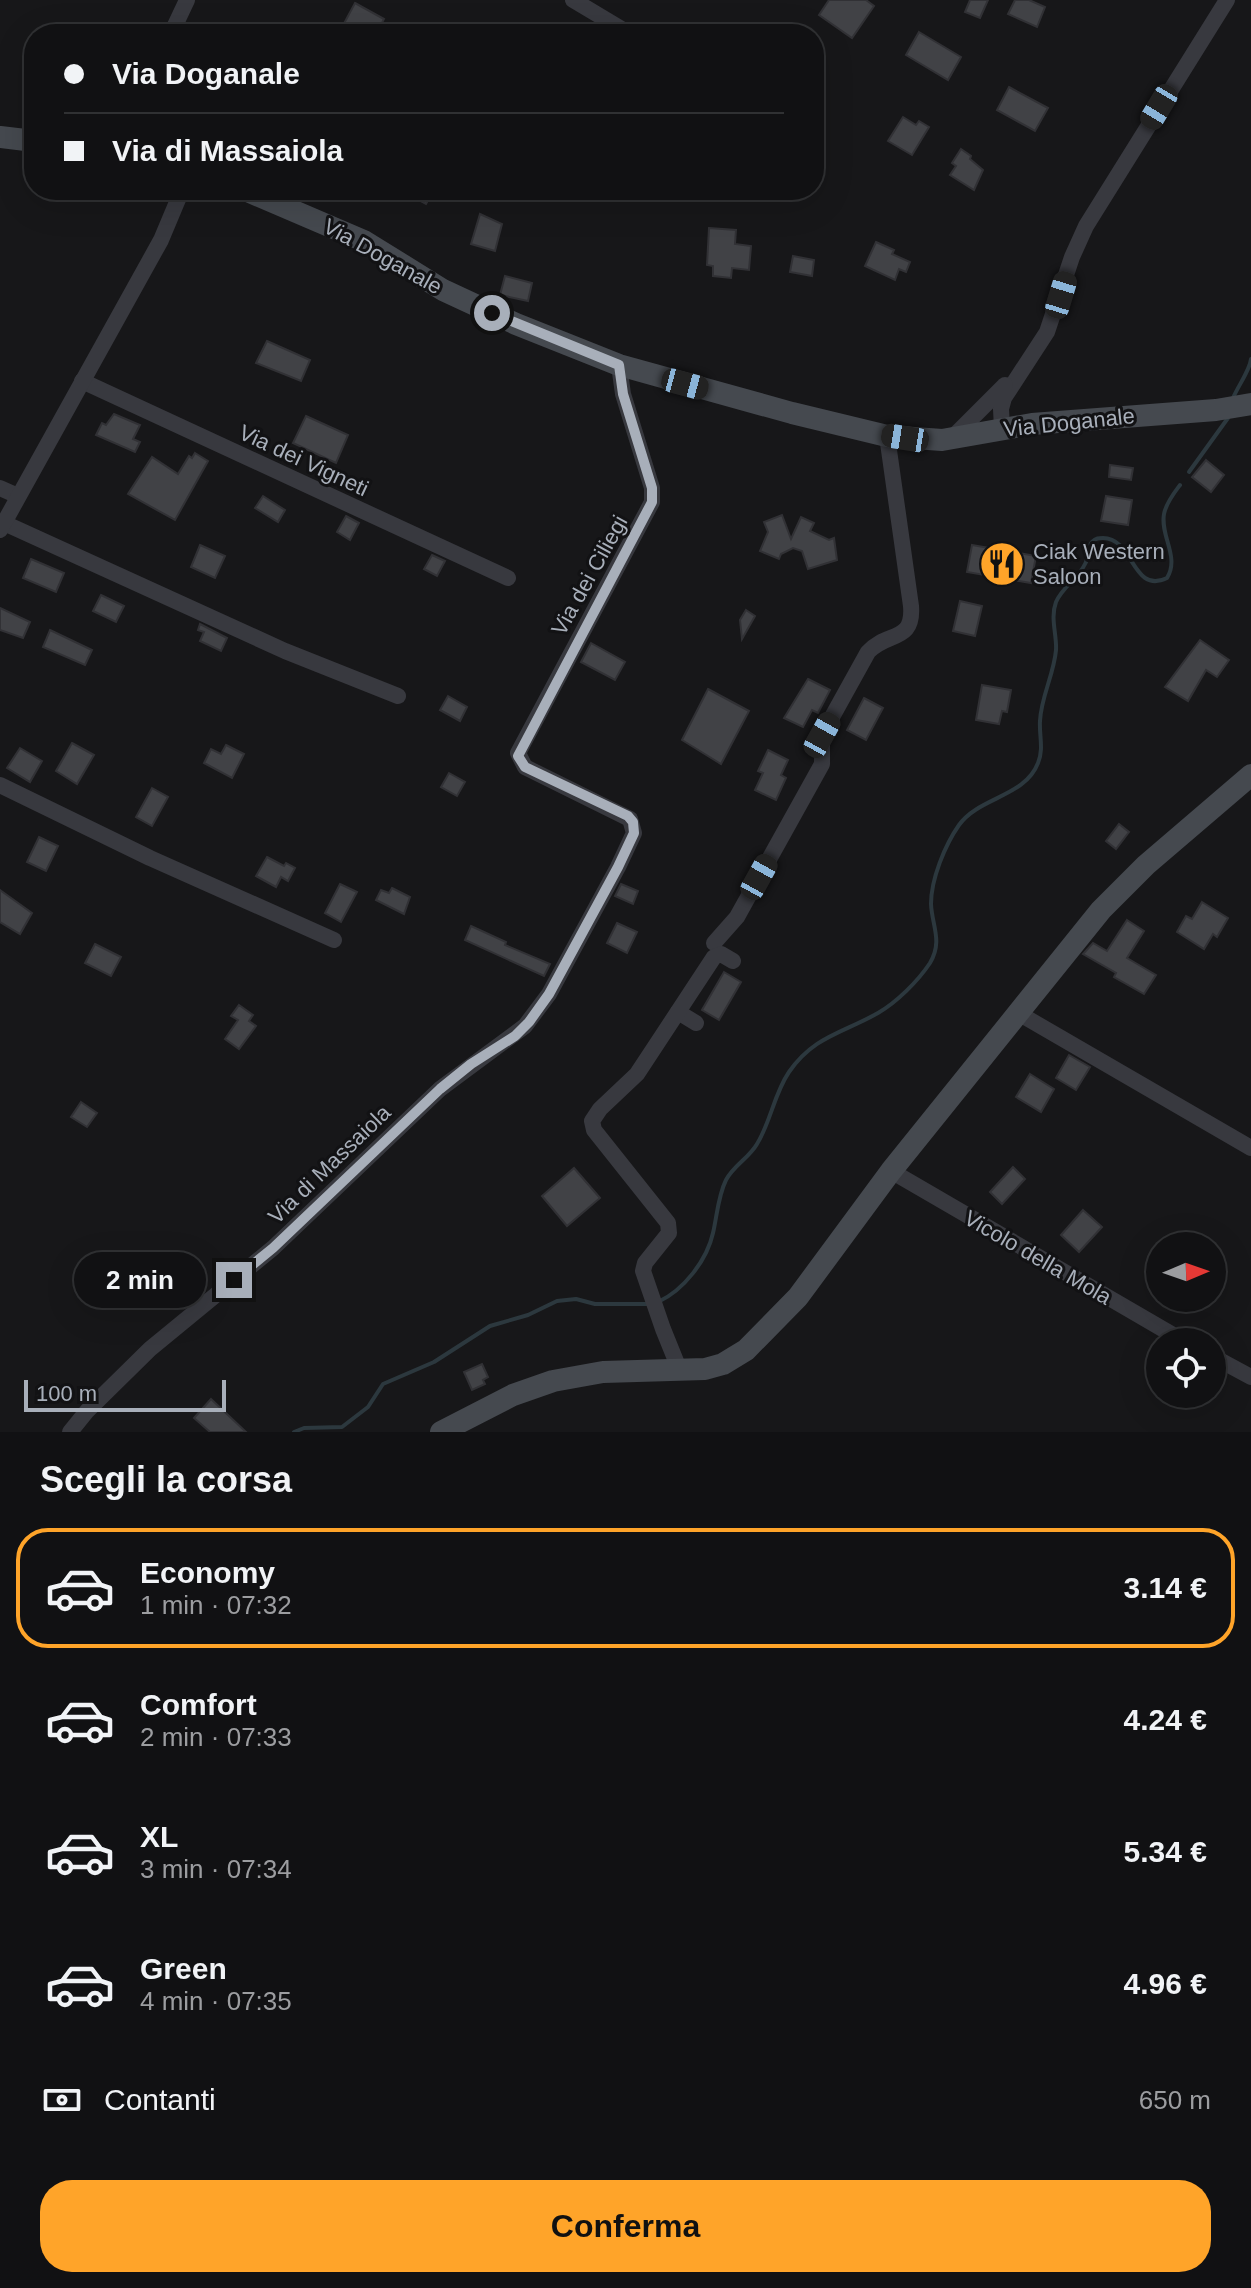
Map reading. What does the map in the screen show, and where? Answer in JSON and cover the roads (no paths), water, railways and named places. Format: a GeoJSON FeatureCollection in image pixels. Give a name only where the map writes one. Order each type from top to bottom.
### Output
{"type":"FeatureCollection","features":[{"type":"Feature","properties":{"kind":"main road"},"geometry":{"type":"LineString","coordinates":[[0,137],[24,140]]}},
{"type":"Feature","properties":{"kind":"main road","name":"Via Doganale"},"geometry":{"type":"LineString","coordinates":[[269,200],[346,232],[443,290],[516,324],[619,365],[887,436],[926,440],[952,438],[1002,428],[1216,410],[1251,404]]}},
{"type":"Feature","properties":{"kind":"main road"},"geometry":{"type":"LineString","coordinates":[[441,1432],[513,1395],[564,1378],[603,1372],[680,1371],[712,1367],[730,1361],[746,1350],[791,1305],[891,1171],[1101,910],[1134,876],[1251,775]]}},
{"type":"Feature","properties":{"kind":"street"},"geometry":{"type":"LineString","coordinates":[[176,24],[187,0]]}},
{"type":"Feature","properties":{"kind":"street"},"geometry":{"type":"LineString","coordinates":[[573,0],[613,24]]}},
{"type":"Feature","properties":{"kind":"street"},"geometry":{"type":"LineString","coordinates":[[1002,428],[1004,398],[1051,325],[1072,257],[1086,226],[1227,0]]}},
{"type":"Feature","properties":{"kind":"street"},"geometry":{"type":"LineString","coordinates":[[178,200],[161,240],[2,526],[285,651],[398,696]]}},
{"type":"Feature","properties":{"kind":"street","name":"Via dei Ciliegi"},"geometry":{"type":"LineString","coordinates":[[519,751],[652,502],[652,488],[623,394],[619,365]]}},
{"type":"Feature","properties":{"kind":"street"},"geometry":{"type":"LineString","coordinates":[[952,438],[1024,367]]}},
{"type":"Feature","properties":{"kind":"street","name":"Via dei Vigneti"},"geometry":{"type":"LineString","coordinates":[[82,381],[508,578]]}},
{"type":"Feature","properties":{"kind":"street"},"geometry":{"type":"LineString","coordinates":[[714,943],[737,917],[822,764],[822,735],[868,652],[875,645],[904,632],[910,625],[911,606],[887,436]]}},
{"type":"Feature","properties":{"kind":"street"},"geometry":{"type":"LineString","coordinates":[[0,488],[18,496]]}},
{"type":"Feature","properties":{"kind":"street","name":"Via di Massaiola"},"geometry":{"type":"LineString","coordinates":[[70,1432],[87,1411],[160,1341],[273,1248],[440,1089],[520,1032],[543,1003],[618,867],[634,826],[620,812],[525,767],[519,760],[519,751]]}},
{"type":"Feature","properties":{"kind":"street"},"geometry":{"type":"LineString","coordinates":[[0,785],[150,858],[334,940]]}},
{"type":"Feature","properties":{"kind":"street"},"geometry":{"type":"LineString","coordinates":[[680,1371],[643,1271],[645,1263],[669,1233],[668,1223],[594,1130],[592,1121],[600,1109],[637,1074],[714,957],[721,954],[733,961]]}},
{"type":"Feature","properties":{"kind":"street"},"geometry":{"type":"LineString","coordinates":[[678,1012],[696,1023]]}},
{"type":"Feature","properties":{"kind":"street"},"geometry":{"type":"LineString","coordinates":[[1018,1013],[1251,1148]]}},
{"type":"Feature","properties":{"kind":"street","name":"Vicolo della Mola"},"geometry":{"type":"LineString","coordinates":[[891,1171],[1161,1328]]}},
{"type":"Feature","properties":{"kind":"street"},"geometry":{"type":"LineString","coordinates":[[1226,1364],[1251,1377]]}},
{"type":"Feature","properties":{"kind":"waterway"},"geometry":{"type":"LineString","coordinates":[[1233,398],[1251,359]]}},
{"type":"Feature","properties":{"kind":"waterway"},"geometry":{"type":"LineString","coordinates":[[1189,472],[1228,418]]}},
{"type":"Feature","properties":{"kind":"waterway"},"geometry":{"type":"LineString","coordinates":[[658,1302],[677,1290],[700,1264],[710,1243],[726,1180],[757,1144],[789,1072],[819,1043],[865,1020],[907,991],[930,963],[936,948],[932,894],[936,873],[949,842],[959,825],[978,808],[1023,783],[1040,758],[1041,712],[1056,650],[1056,602],[1082,569],[1090,544],[1099,538],[1113,540],[1147,579],[1167,578],[1171,554],[1164,514],[1180,485]]}},
{"type":"Feature","properties":{"kind":"waterway"},"geometry":{"type":"LineString","coordinates":[[294,1432],[304,1428],[342,1427],[368,1407],[383,1384],[434,1362],[490,1326],[528,1315],[557,1301],[576,1299],[595,1304],[650,1304]]}},
{"type":"Feature","properties":{"kind":"place","name":"Ciak Western Saloon"},"geometry":{"type":"Point","coordinates":[1002,564]}}]}
